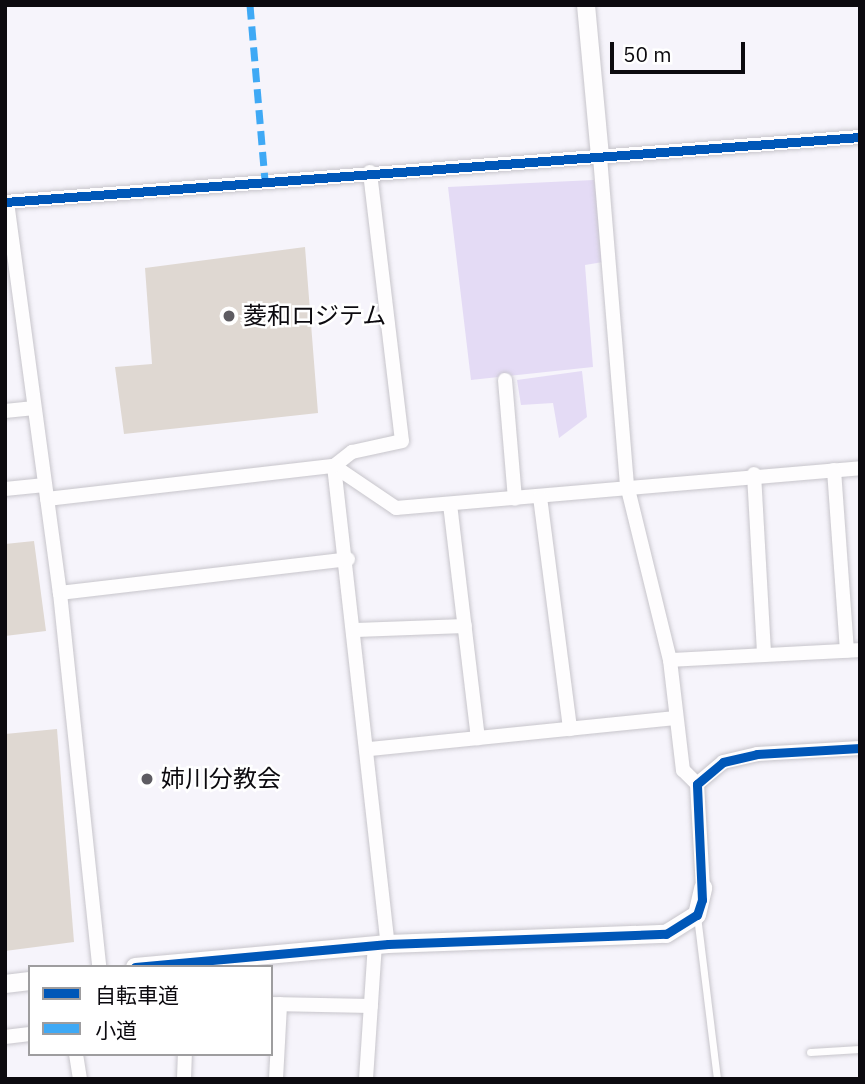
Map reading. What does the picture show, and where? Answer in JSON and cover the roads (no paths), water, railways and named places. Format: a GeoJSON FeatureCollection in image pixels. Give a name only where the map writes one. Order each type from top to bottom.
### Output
{"type":"FeatureCollection","features":[{"type":"Feature","properties":{"kind":"street"},"geometry":{"type":"LineString","coordinates":[[178,964],[381,944],[666,934],[697,915],[703,888],[697,784],[683,770],[670,660],[627,485],[586,5]]}},
{"type":"Feature","properties":{"kind":"street"},"geometry":{"type":"LineString","coordinates":[[99,965],[60,593],[32,408],[6,202],[370,172],[860,137]]}},
{"type":"Feature","properties":{"kind":"street"},"geometry":{"type":"LineString","coordinates":[[5,489],[46,492],[334,466],[352,452],[402,441],[370,172]]}},
{"type":"Feature","properties":{"kind":"street"},"geometry":{"type":"LineString","coordinates":[[5,319],[21,317]]}},
{"type":"Feature","properties":{"kind":"street"},"geometry":{"type":"LineString","coordinates":[[505,380],[515,499]]}},
{"type":"Feature","properties":{"kind":"street"},"geometry":{"type":"LineString","coordinates":[[5,411],[32,408]]}},
{"type":"Feature","properties":{"kind":"street"},"geometry":{"type":"LineString","coordinates":[[334,466],[396,508],[540,497],[627,485],[754,474],[860,468]]}},
{"type":"Feature","properties":{"kind":"street"},"geometry":{"type":"LineString","coordinates":[[334,466],[348,559],[370,750],[381,944],[371,1006],[366,1079]]}},
{"type":"Feature","properties":{"kind":"street"},"geometry":{"type":"LineString","coordinates":[[670,660],[764,653],[854,651],[834,470]]}},
{"type":"Feature","properties":{"kind":"street"},"geometry":{"type":"LineString","coordinates":[[754,474],[764,653]]}},
{"type":"Feature","properties":{"kind":"street"},"geometry":{"type":"LineString","coordinates":[[540,497],[570,729]]}},
{"type":"Feature","properties":{"kind":"street"},"geometry":{"type":"LineString","coordinates":[[450,504],[478,738]]}},
{"type":"Feature","properties":{"kind":"street"},"geometry":{"type":"LineString","coordinates":[[60,593],[348,559]]}},
{"type":"Feature","properties":{"kind":"street"},"geometry":{"type":"LineString","coordinates":[[356,630],[465,626]]}},
{"type":"Feature","properties":{"kind":"street"},"geometry":{"type":"LineString","coordinates":[[370,750],[675,718]]}},
{"type":"Feature","properties":{"kind":"street"},"geometry":{"type":"LineString","coordinates":[[697,784],[723,762],[757,754],[860,748]]}},
{"type":"Feature","properties":{"kind":"street"},"geometry":{"type":"LineString","coordinates":[[5,984],[28,981]]}},
{"type":"Feature","properties":{"kind":"street"},"geometry":{"type":"LineString","coordinates":[[276,1079],[276,1004],[371,1006]]}},
{"type":"Feature","properties":{"kind":"street"},"geometry":{"type":"LineString","coordinates":[[5,1037],[28,1034]]}},
{"type":"Feature","properties":{"kind":"street"},"geometry":{"type":"LineString","coordinates":[[76,1056],[80,1079]]}},
{"type":"Feature","properties":{"kind":"street"},"geometry":{"type":"LineString","coordinates":[[184,1079],[185,1056]]}},
{"type":"Feature","properties":{"kind":"lane"},"geometry":{"type":"LineString","coordinates":[[697,915],[717,1079]]}},
{"type":"Feature","properties":{"kind":"lane"},"geometry":{"type":"LineString","coordinates":[[810,1052],[860,1049]]}},
{"type":"Feature","properties":{"kind":"place","name":"菱和ロジテム"},"geometry":{"type":"Point","coordinates":[229,316]}},
{"type":"Feature","properties":{"kind":"place","name":"姉川分教会"},"geometry":{"type":"Point","coordinates":[147,779]}}]}
